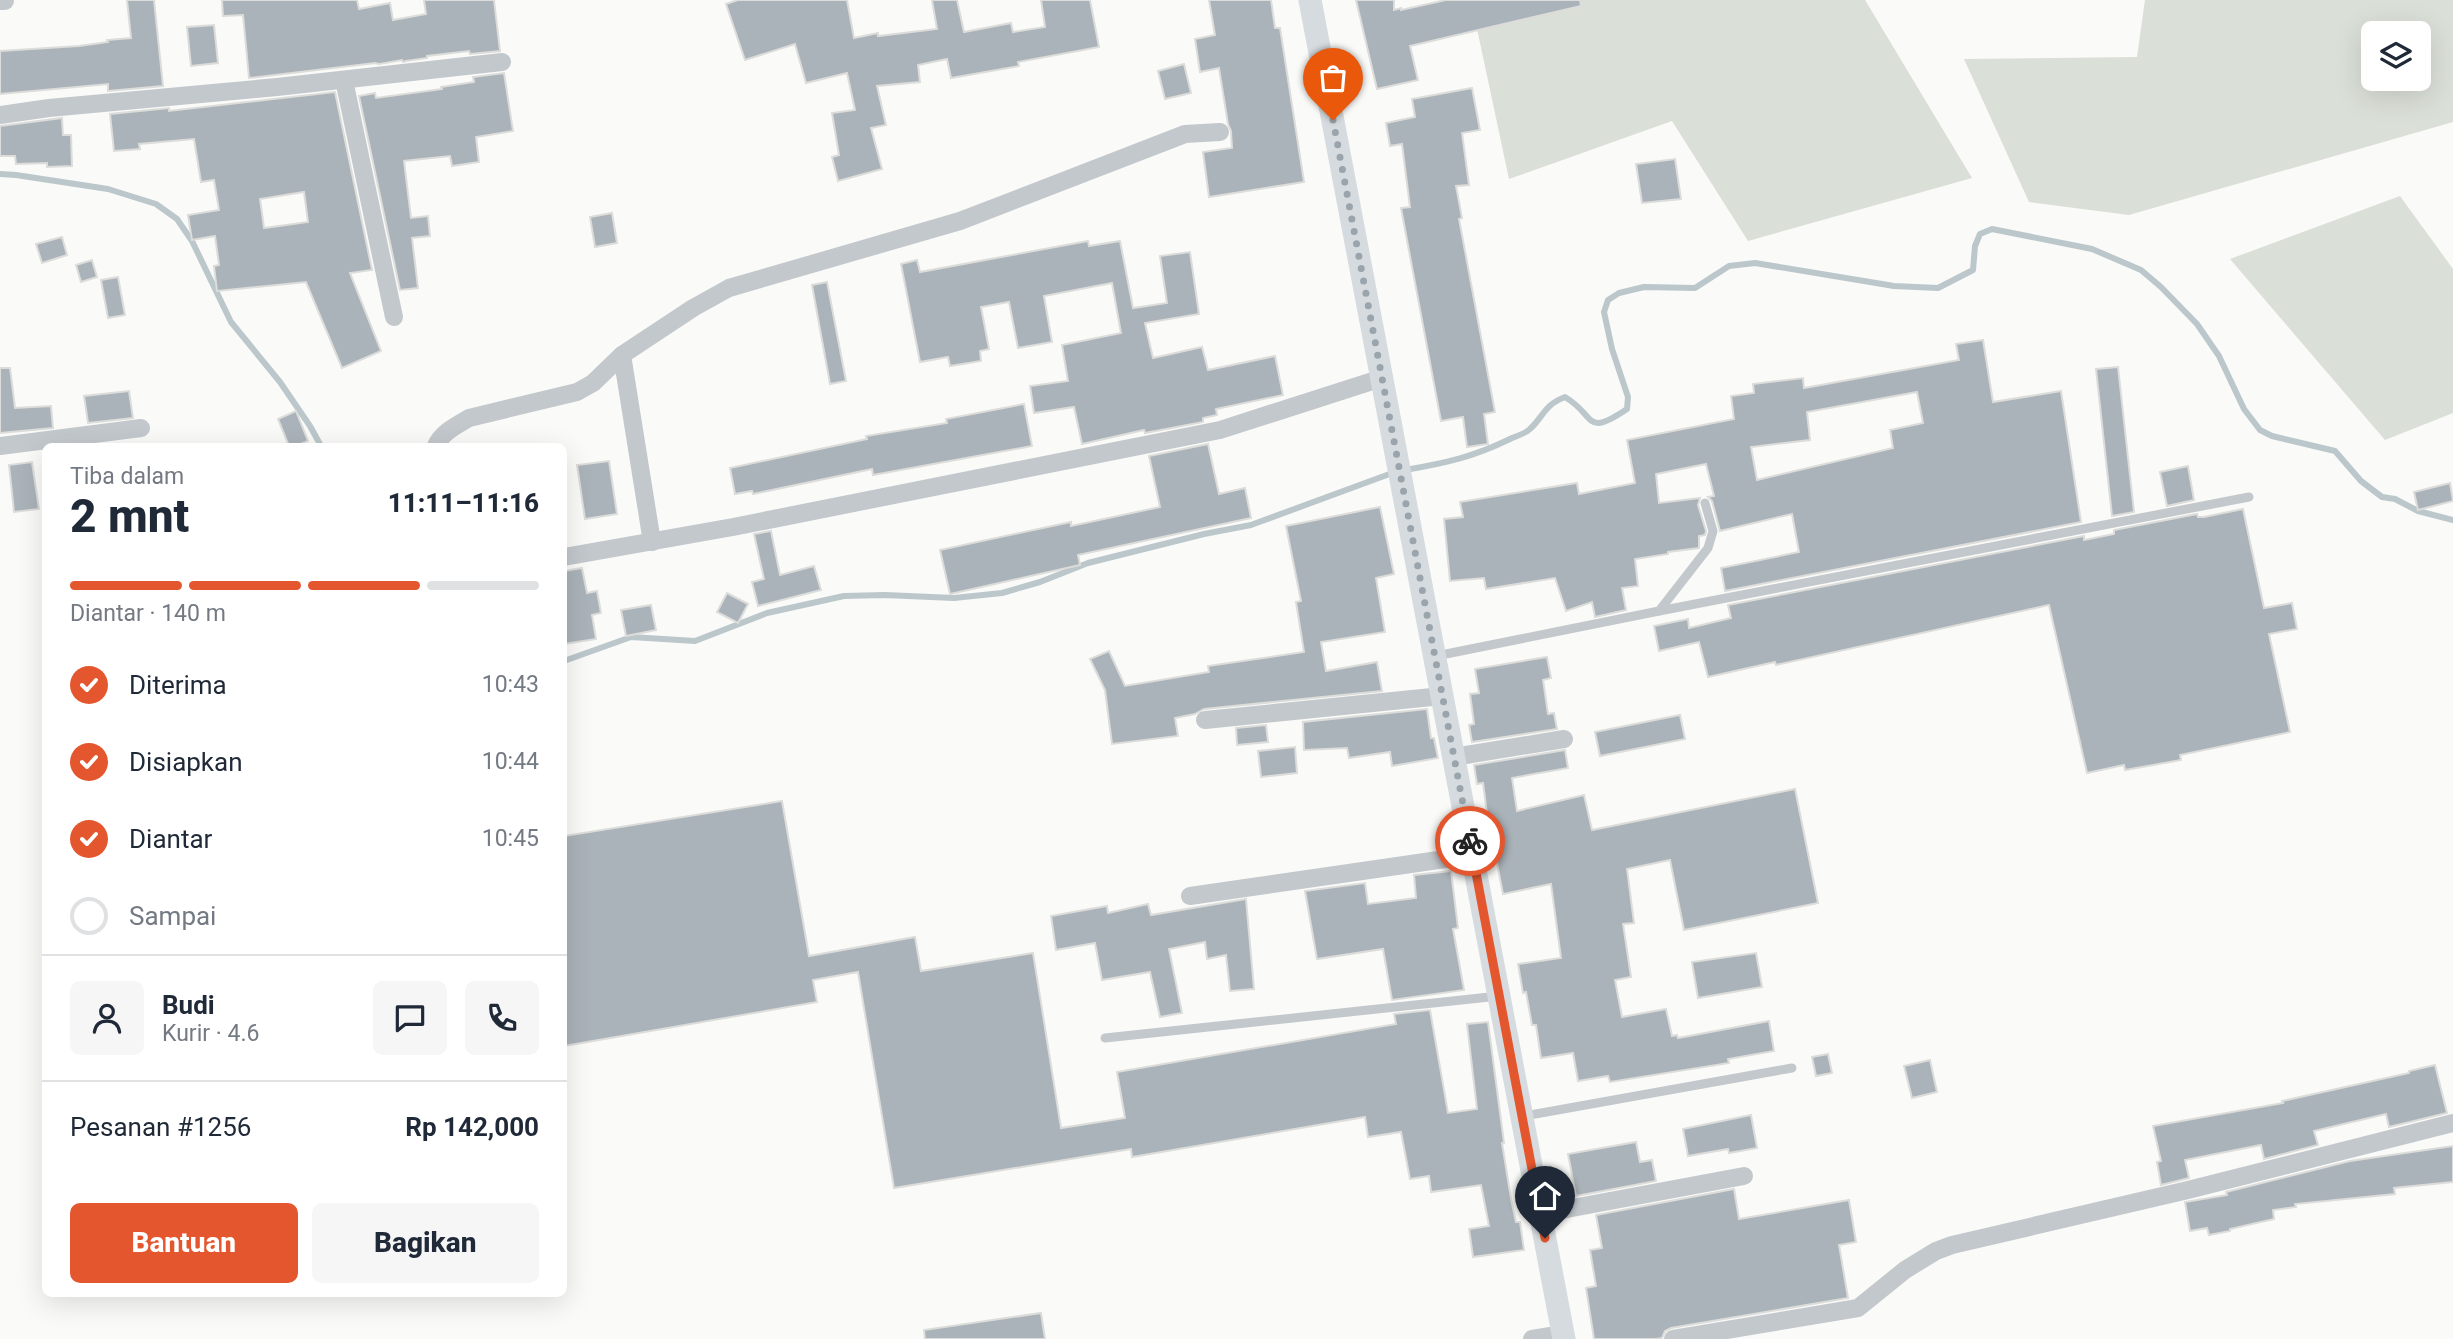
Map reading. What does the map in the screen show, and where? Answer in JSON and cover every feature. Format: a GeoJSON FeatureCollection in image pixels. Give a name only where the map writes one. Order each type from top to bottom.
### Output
{"type":"FeatureCollection","features":[{"type":"Feature","properties":{"kind":"main road"},"geometry":{"type":"LineString","coordinates":[[1310,0],[1564,1337]]}},
{"type":"Feature","properties":{"kind":"street"},"geometry":{"type":"LineString","coordinates":[[0,115],[502,62]]}},
{"type":"Feature","properties":{"kind":"street"},"geometry":{"type":"LineString","coordinates":[[344,80],[394,317]]}},
{"type":"Feature","properties":{"kind":"street"},"geometry":{"type":"LineString","coordinates":[[437,443],[469,418],[586,388],[622,355],[693,308],[729,288],[960,221],[1185,134],[1220,132]]}},
{"type":"Feature","properties":{"kind":"street"},"geometry":{"type":"LineString","coordinates":[[622,355],[652,542]]}},
{"type":"Feature","properties":{"kind":"street"},"geometry":{"type":"LineString","coordinates":[[567,556],[1220,430],[1382,378]]}},
{"type":"Feature","properties":{"kind":"street"},"geometry":{"type":"LineString","coordinates":[[0,446],[141,428]]}},
{"type":"Feature","properties":{"kind":"street"},"geometry":{"type":"LineString","coordinates":[[1205,720],[1442,696]]}},
{"type":"Feature","properties":{"kind":"street"},"geometry":{"type":"LineString","coordinates":[[1454,757],[1564,739]]}},
{"type":"Feature","properties":{"kind":"street"},"geometry":{"type":"LineString","coordinates":[[1190,896],[1473,855]]}},
{"type":"Feature","properties":{"kind":"street"},"geometry":{"type":"LineString","coordinates":[[1673,1339],[1858,1308],[1905,1270],[1952,1244],[2188,1190],[2453,1123]]}},
{"type":"Feature","properties":{"kind":"street"},"geometry":{"type":"LineString","coordinates":[[1540,1214],[1744,1176]]}},
{"type":"Feature","properties":{"kind":"street"},"geometry":{"type":"LineString","coordinates":[[1532,1339],[1564,1337]]}},
{"type":"Feature","properties":{"kind":"lane"},"geometry":{"type":"LineString","coordinates":[[1435,657],[2249,497]]}},
{"type":"Feature","properties":{"kind":"lane"},"geometry":{"type":"LineString","coordinates":[[1659,611],[1708,548],[1713,531],[1704,503]]}},
{"type":"Feature","properties":{"kind":"lane"},"geometry":{"type":"LineString","coordinates":[[1105,1038],[1499,996]]}},
{"type":"Feature","properties":{"kind":"lane"},"geometry":{"type":"LineString","coordinates":[[1522,1116],[1792,1068]]}},
{"type":"Feature","properties":{"kind":"shaded area"},"geometry":{"type":"Polygon","coordinates":[[[1526,0],[1865,0],[1972,178],[1748,241],[1672,121],[1509,179],[1473,10],[1526,0]]]}},
{"type":"Feature","properties":{"kind":"shaded area"},"geometry":{"type":"Polygon","coordinates":[[[2145,0],[2453,0],[2453,122],[2129,215],[2029,202],[1964,59],[2137,57],[2145,0]]]}},
{"type":"Feature","properties":{"kind":"shaded area"},"geometry":{"type":"Polygon","coordinates":[[[2400,196],[2453,269],[2453,413],[2385,440],[2230,259],[2400,196]]]}},
{"type":"Feature","properties":{"kind":"building"},"geometry":{"type":"Polygon","coordinates":[[[127,0],[154,0],[163,86],[108,91],[108,84],[0,94],[0,51],[79,46],[131,38],[127,0]]]}},
{"type":"Feature","properties":{"kind":"building"},"geometry":{"type":"Polygon","coordinates":[[[222,0],[357,0],[359,9],[390,3],[393,20],[426,14],[424,0],[494,0],[500,51],[470,54],[469,51],[403,62],[249,78],[243,15],[223,16],[222,0]]]}},
{"type":"Feature","properties":{"kind":"building"},"geometry":{"type":"Polygon","coordinates":[[[738,0],[847,0],[854,38],[878,33],[878,36],[937,29],[932,0],[957,0],[964,32],[1011,23],[1013,32],[1045,27],[1041,0],[1090,0],[1099,47],[1018,62],[1019,66],[951,78],[947,59],[918,65],[920,82],[877,86],[886,125],[871,128],[882,169],[838,181],[832,157],[839,155],[832,113],[855,110],[847,73],[806,83],[795,44],[745,60],[726,4],[738,0]]]}},
{"type":"Feature","properties":{"kind":"building"},"geometry":{"type":"Polygon","coordinates":[[[1209,0],[1271,0],[1275,28],[1280,28],[1304,182],[1209,197],[1203,152],[1232,148],[1219,68],[1200,72],[1195,39],[1215,35],[1209,0]]]}},
{"type":"Feature","properties":{"kind":"building"},"geometry":{"type":"Polygon","coordinates":[[[1356,0],[1394,0],[1394,10],[1446,0],[1580,0],[1581,6],[1410,46],[1418,80],[1377,89],[1356,0]]]}},
{"type":"Feature","properties":{"kind":"building"},"geometry":{"type":"Polygon","coordinates":[[[214,25],[218,63],[191,66],[187,27],[214,25]]]}},
{"type":"Feature","properties":{"kind":"building"},"geometry":{"type":"Polygon","coordinates":[[[1184,64],[1191,93],[1165,99],[1158,71],[1184,64]]]}},
{"type":"Feature","properties":{"kind":"building"},"geometry":{"type":"Polygon","coordinates":[[[504,73],[513,131],[476,137],[479,162],[452,166],[450,156],[404,161],[411,218],[428,216],[430,236],[412,238],[418,288],[400,290],[359,96],[375,93],[376,98],[442,89],[441,87],[474,82],[473,77],[504,73]]]}},
{"type":"Feature","properties":{"kind":"building"},"geometry":{"type":"Polygon","coordinates":[[[1472,88],[1480,130],[1462,133],[1469,185],[1456,186],[1462,218],[1459,219],[1495,412],[1484,414],[1488,444],[1467,447],[1463,417],[1441,421],[1401,208],[1410,207],[1402,144],[1390,146],[1386,123],[1415,117],[1412,99],[1472,88]]]}},
{"type":"Feature","properties":{"kind":"building"},"geometry":{"type":"Polygon","coordinates":[[[335,92],[372,270],[350,273],[381,351],[342,368],[306,282],[217,291],[214,266],[219,265],[215,236],[192,240],[188,215],[219,210],[214,180],[201,182],[194,139],[139,144],[140,149],[114,151],[110,114],[169,108],[169,111],[335,92]],[[304,192],[260,199],[264,228],[308,222],[304,192]]]}},
{"type":"Feature","properties":{"kind":"building"},"geometry":{"type":"Polygon","coordinates":[[[62,118],[63,135],[71,135],[72,166],[47,167],[47,163],[16,164],[15,156],[0,156],[0,126],[62,118]]]}},
{"type":"Feature","properties":{"kind":"building"},"geometry":{"type":"Polygon","coordinates":[[[1675,159],[1681,199],[1642,203],[1636,164],[1675,159]]]}},
{"type":"Feature","properties":{"kind":"building"},"geometry":{"type":"Polygon","coordinates":[[[612,213],[617,243],[595,247],[590,217],[612,213]]]}},
{"type":"Feature","properties":{"kind":"building"},"geometry":{"type":"Polygon","coordinates":[[[62,237],[67,255],[42,263],[36,244],[62,237]]]}},
{"type":"Feature","properties":{"kind":"building"},"geometry":{"type":"Polygon","coordinates":[[[1088,241],[1089,246],[1120,241],[1133,308],[1167,303],[1160,256],[1190,252],[1199,314],[1145,323],[1153,358],[1202,347],[1208,370],[1275,356],[1283,395],[1216,409],[1217,415],[1203,418],[1203,422],[1145,433],[1144,430],[1082,444],[1074,407],[1034,413],[1030,386],[1068,381],[1062,345],[1121,333],[1112,283],[1044,296],[1052,342],[1018,348],[1009,302],[981,307],[989,349],[980,351],[981,361],[950,366],[948,357],[920,362],[901,264],[917,260],[920,272],[1088,241]]]}},
{"type":"Feature","properties":{"kind":"building"},"geometry":{"type":"Polygon","coordinates":[[[92,260],[97,277],[81,282],[76,265],[92,260]]]}},
{"type":"Feature","properties":{"kind":"building"},"geometry":{"type":"Polygon","coordinates":[[[118,277],[125,315],[108,318],[101,280],[118,277]]]}},
{"type":"Feature","properties":{"kind":"building"},"geometry":{"type":"Polygon","coordinates":[[[827,282],[846,381],[830,384],[812,285],[827,282]]]}},
{"type":"Feature","properties":{"kind":"building"},"geometry":{"type":"Polygon","coordinates":[[[1983,340],[1993,402],[2061,391],[2081,522],[1725,591],[1721,568],[1799,552],[1792,514],[1720,531],[1712,501],[1708,497],[1714,496],[1706,464],[1656,474],[1659,503],[1700,498],[1698,505],[1706,531],[1705,535],[1699,536],[1699,548],[1635,559],[1638,586],[1622,588],[1626,610],[1595,617],[1592,602],[1566,611],[1555,578],[1486,589],[1484,578],[1450,581],[1444,519],[1463,517],[1460,502],[1577,483],[1579,494],[1635,483],[1627,440],[1734,419],[1731,396],[1754,393],[1753,384],[1803,378],[1804,388],[1959,360],[1956,344],[1983,340]],[[1917,392],[1807,412],[1810,440],[1751,447],[1757,480],[1893,448],[1890,430],[1923,423],[1917,392]]]}},
{"type":"Feature","properties":{"kind":"building"},"geometry":{"type":"Polygon","coordinates":[[[2118,367],[2134,512],[2112,516],[2096,369],[2118,367]]]}},
{"type":"Feature","properties":{"kind":"building"},"geometry":{"type":"Polygon","coordinates":[[[0,368],[10,368],[15,408],[51,406],[53,428],[0,433],[0,368]]]}},
{"type":"Feature","properties":{"kind":"building"},"geometry":{"type":"Polygon","coordinates":[[[129,391],[133,418],[88,423],[84,396],[129,391]]]}},
{"type":"Feature","properties":{"kind":"building"},"geometry":{"type":"Polygon","coordinates":[[[1024,404],[1032,446],[873,475],[872,469],[753,494],[752,491],[735,494],[730,468],[867,439],[866,436],[947,423],[946,419],[1024,404]]]}},
{"type":"Feature","properties":{"kind":"building"},"geometry":{"type":"Polygon","coordinates":[[[296,411],[308,441],[288,443],[278,419],[296,411]]]}},
{"type":"Feature","properties":{"kind":"building"},"geometry":{"type":"Polygon","coordinates":[[[1208,444],[1219,494],[1245,488],[1251,518],[1078,555],[1080,565],[950,594],[940,550],[1071,522],[1071,526],[1160,507],[1149,456],[1208,444]]]}},
{"type":"Feature","properties":{"kind":"building"},"geometry":{"type":"Polygon","coordinates":[[[609,461],[617,514],[585,519],[577,465],[609,461]]]}},
{"type":"Feature","properties":{"kind":"building"},"geometry":{"type":"Polygon","coordinates":[[[32,462],[39,509],[14,512],[9,465],[32,462]]]}},
{"type":"Feature","properties":{"kind":"building"},"geometry":{"type":"Polygon","coordinates":[[[2188,466],[2194,500],[2167,506],[2160,472],[2188,466]]]}},
{"type":"Feature","properties":{"kind":"building"},"geometry":{"type":"Polygon","coordinates":[[[2450,483],[2453,501],[2418,510],[2414,492],[2450,483]]]}},
{"type":"Feature","properties":{"kind":"building"},"geometry":{"type":"Polygon","coordinates":[[[1380,507],[1394,574],[1376,578],[1385,632],[1321,642],[1326,671],[1377,662],[1382,691],[1204,709],[1195,714],[1175,718],[1178,736],[1112,744],[1105,690],[1090,659],[1109,651],[1125,686],[1209,672],[1208,666],[1304,652],[1296,602],[1301,601],[1286,526],[1380,507]]]}},
{"type":"Feature","properties":{"kind":"building"},"geometry":{"type":"Polygon","coordinates":[[[2243,509],[2264,608],[2292,603],[2297,629],[2269,634],[2290,732],[2180,755],[2181,760],[2125,770],[2124,765],[2087,773],[2049,605],[1776,665],[1775,662],[1708,677],[1699,642],[1659,651],[1654,626],[1688,619],[1689,628],[1731,618],[1728,605],[2084,536],[2084,540],[2114,534],[2114,530],[2197,514],[2198,517],[2204,517],[2243,509]]]}},
{"type":"Feature","properties":{"kind":"building"},"geometry":{"type":"Polygon","coordinates":[[[771,531],[780,575],[814,566],[821,590],[758,606],[752,582],[764,579],[754,534],[771,531]]]}},
{"type":"Feature","properties":{"kind":"building"},"geometry":{"type":"Polygon","coordinates":[[[582,568],[587,593],[597,591],[601,613],[592,615],[596,639],[567,644],[567,570],[582,568]]]}},
{"type":"Feature","properties":{"kind":"building"},"geometry":{"type":"Polygon","coordinates":[[[727,593],[748,604],[738,623],[717,612],[727,593]]]}},
{"type":"Feature","properties":{"kind":"building"},"geometry":{"type":"Polygon","coordinates":[[[651,605],[656,630],[626,636],[621,610],[651,605]]]}},
{"type":"Feature","properties":{"kind":"building"},"geometry":{"type":"Polygon","coordinates":[[[1547,657],[1551,678],[1543,680],[1548,714],[1554,713],[1557,729],[1472,742],[1469,725],[1474,724],[1470,694],[1479,693],[1475,669],[1547,657]]]}},
{"type":"Feature","properties":{"kind":"building"},"geometry":{"type":"Polygon","coordinates":[[[1427,709],[1431,738],[1434,738],[1438,758],[1392,766],[1390,752],[1349,758],[1347,748],[1304,750],[1303,722],[1427,709]]]}},
{"type":"Feature","properties":{"kind":"building"},"geometry":{"type":"Polygon","coordinates":[[[1680,715],[1685,739],[1600,756],[1595,732],[1680,715]]]}},
{"type":"Feature","properties":{"kind":"building"},"geometry":{"type":"Polygon","coordinates":[[[1266,725],[1268,742],[1237,745],[1236,728],[1266,725]]]}},
{"type":"Feature","properties":{"kind":"building"},"geometry":{"type":"Polygon","coordinates":[[[1295,747],[1297,773],[1261,777],[1258,751],[1295,747]]]}},
{"type":"Feature","properties":{"kind":"building"},"geometry":{"type":"Polygon","coordinates":[[[1565,750],[1568,768],[1512,778],[1517,811],[1584,795],[1592,830],[1795,789],[1818,903],[1684,930],[1670,860],[1627,869],[1634,923],[1623,924],[1631,977],[1615,980],[1622,1017],[1666,1009],[1672,1036],[1677,1035],[1678,1038],[1769,1021],[1774,1051],[1728,1059],[1729,1063],[1610,1082],[1608,1076],[1578,1081],[1573,1053],[1541,1058],[1536,1025],[1532,1025],[1518,964],[1561,958],[1551,884],[1503,894],[1493,843],[1491,844],[1483,783],[1477,784],[1474,765],[1565,750]]]}},
{"type":"Feature","properties":{"kind":"building"},"geometry":{"type":"Polygon","coordinates":[[[782,801],[809,956],[915,937],[921,971],[1033,953],[1061,1128],[1125,1118],[1117,1072],[1396,1024],[1394,1014],[1430,1010],[1448,1113],[1477,1109],[1467,1024],[1488,1022],[1502,1143],[1511,1199],[1516,1222],[1520,1222],[1524,1250],[1473,1257],[1469,1229],[1489,1226],[1481,1185],[1431,1192],[1429,1176],[1410,1179],[1401,1132],[1368,1137],[1365,1117],[1132,1157],[1131,1149],[894,1188],[858,972],[813,980],[817,1002],[567,1045],[567,836],[782,801]]]}},
{"type":"Feature","properties":{"kind":"building"},"geometry":{"type":"Polygon","coordinates":[[[1451,871],[1458,928],[1453,929],[1464,990],[1392,1000],[1383,949],[1317,959],[1305,891],[1365,883],[1368,904],[1416,898],[1414,875],[1451,871]]]}},
{"type":"Feature","properties":{"kind":"building"},"geometry":{"type":"Polygon","coordinates":[[[1246,899],[1254,989],[1230,991],[1226,955],[1207,959],[1205,942],[1169,949],[1182,1013],[1160,1017],[1150,972],[1102,980],[1095,943],[1056,950],[1051,916],[1107,906],[1108,913],[1148,904],[1151,915],[1246,899]]]}},
{"type":"Feature","properties":{"kind":"building"},"geometry":{"type":"Polygon","coordinates":[[[1756,953],[1762,987],[1698,998],[1692,962],[1756,953]]]}},
{"type":"Feature","properties":{"kind":"building"},"geometry":{"type":"Polygon","coordinates":[[[1828,1054],[1832,1073],[1816,1076],[1812,1057],[1828,1054]]]}},
{"type":"Feature","properties":{"kind":"building"},"geometry":{"type":"Polygon","coordinates":[[[1930,1060],[1937,1092],[1912,1098],[1904,1066],[1930,1060]]]}},
{"type":"Feature","properties":{"kind":"building"},"geometry":{"type":"Polygon","coordinates":[[[2435,1065],[2447,1113],[2389,1127],[2386,1114],[2314,1131],[2318,1145],[2264,1159],[2261,1145],[2185,1160],[2189,1178],[2161,1185],[2157,1162],[2161,1161],[2153,1126],[2283,1103],[2282,1101],[2435,1065]]]}},
{"type":"Feature","properties":{"kind":"building"},"geometry":{"type":"Polygon","coordinates":[[[1751,1115],[1757,1148],[1729,1153],[1728,1149],[1688,1156],[1683,1129],[1751,1115]]]}},
{"type":"Feature","properties":{"kind":"building"},"geometry":{"type":"Polygon","coordinates":[[[1636,1142],[1640,1162],[1652,1160],[1656,1181],[1576,1196],[1568,1154],[1636,1142]]]}},
{"type":"Feature","properties":{"kind":"building"},"geometry":{"type":"Polygon","coordinates":[[[2453,1146],[2453,1182],[2394,1188],[2395,1194],[2295,1204],[2296,1207],[2273,1210],[2274,1219],[2209,1235],[2207,1228],[2190,1231],[2185,1202],[2227,1195],[2226,1192],[2350,1161],[2453,1146]]]}},
{"type":"Feature","properties":{"kind":"building"},"geometry":{"type":"Polygon","coordinates":[[[1734,1189],[1739,1219],[1849,1200],[1856,1242],[1839,1245],[1848,1298],[1671,1328],[1665,1331],[1662,1338],[1656,1339],[1594,1339],[1586,1288],[1596,1286],[1590,1250],[1602,1248],[1596,1215],[1734,1189]]]}},
{"type":"Feature","properties":{"kind":"building"},"geometry":{"type":"Polygon","coordinates":[[[1041,1313],[1045,1339],[925,1339],[924,1330],[1041,1313]]]}},
{"type":"Feature","properties":{"kind":"waterway"},"geometry":{"type":"LineString","coordinates":[[0,174],[108,189],[156,204],[177,219],[192,241],[231,322],[280,382],[319,443]]}},
{"type":"Feature","properties":{"kind":"waterway"},"geometry":{"type":"LineString","coordinates":[[1405,470],[1471,455],[1523,434],[1548,407],[1565,397],[1597,423],[1613,418],[1627,409],[1628,397],[1612,349],[1604,312],[1608,300],[1619,293],[1644,287],[1695,288],[1729,266],[1755,263],[1894,286],[1938,288],[1973,270],[1975,246],[1980,234],[1992,229],[2092,249],[2141,270],[2197,324],[2219,356],[2244,409],[2260,430],[2272,436],[2335,451],[2361,481],[2382,497],[2395,499],[2418,511],[2453,520]]}},
{"type":"Feature","properties":{"kind":"waterway"},"geometry":{"type":"LineString","coordinates":[[567,660],[631,637],[695,641],[767,613],[844,596],[954,598],[1002,593],[1040,582],[1088,563],[1251,525],[1395,472]]}},
{"type":"Feature","properties":{"kind":"way so far"},"geometry":{"type":"LineString","coordinates":[[1333,120],[1470,841]]}},
{"type":"Feature","properties":{"kind":"route"},"geometry":{"type":"LineString","coordinates":[[1470,841],[1545,1238]]}}]}
